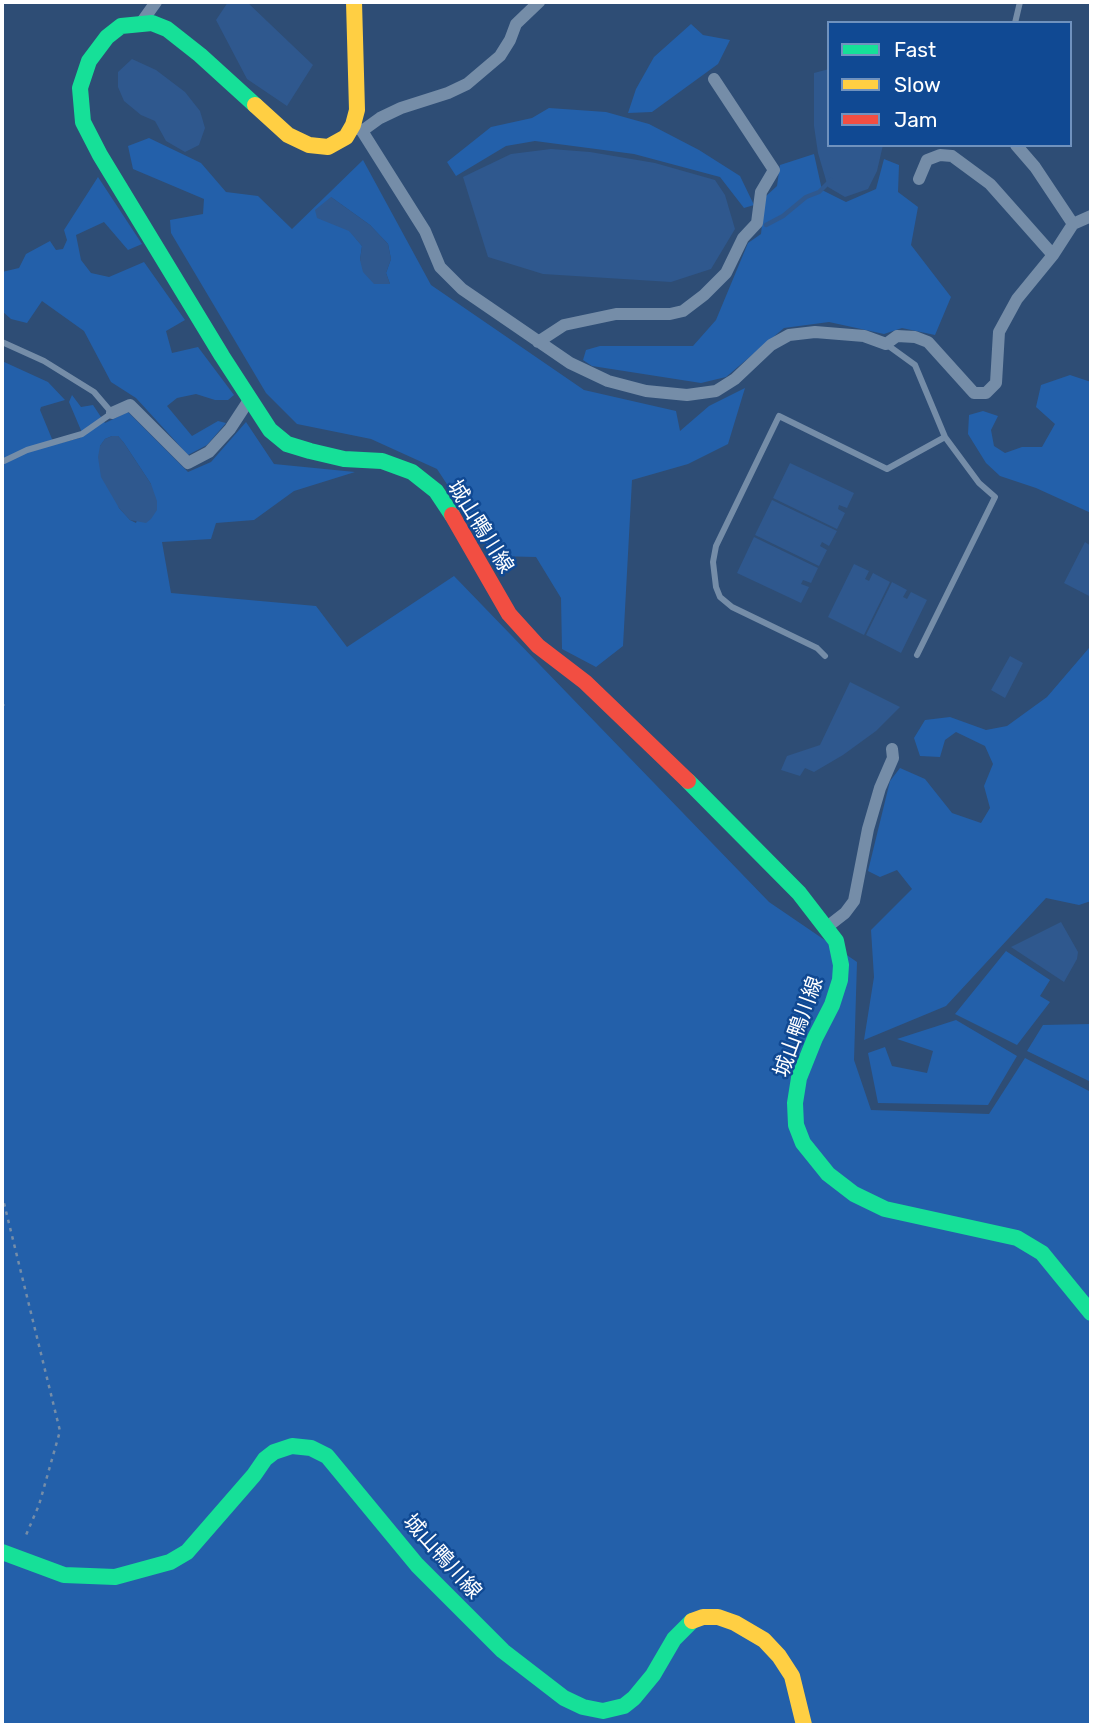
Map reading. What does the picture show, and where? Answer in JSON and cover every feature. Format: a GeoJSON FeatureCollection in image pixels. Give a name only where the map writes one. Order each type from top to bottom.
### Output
{"type":"FeatureCollection","features":[{"type":"Feature","properties":{"kind":"main road"},"geometry":{"type":"LineString","coordinates":[[141,23],[152,23],[167,29],[200,55],[288,135],[309,145],[328,147],[358,128],[354,2]]}},
{"type":"Feature","properties":{"kind":"main road","name":"城山鴨川線"},"geometry":{"type":"LineString","coordinates":[[141,23],[121,26],[107,37],[89,61],[80,88],[83,121],[100,155],[270,430],[287,444],[344,459],[382,461],[412,472],[436,491],[465,535],[509,614],[538,646],[585,682],[694,787],[799,893],[827,928],[836,940],[841,965],[840,980],[832,1005],[815,1038],[800,1079],[795,1103],[796,1125],[803,1143],[828,1174],[854,1194],[885,1209],[1017,1238],[1042,1253],[1091,1313]]}},
{"type":"Feature","properties":{"kind":"main road","name":"城山鴨川線"},"geometry":{"type":"LineString","coordinates":[[2,1552],[64,1576],[115,1577],[170,1562],[187,1552],[265,1459],[274,1452],[292,1446],[311,1447],[327,1456],[417,1565],[493,1642],[564,1698],[583,1707],[603,1711],[624,1706],[653,1675],[674,1639],[690,1622],[703,1617],[718,1617],[735,1623],[764,1640],[779,1656],[792,1676],[804,1725]]}},
{"type":"Feature","properties":{"kind":"street"},"geometry":{"type":"LineString","coordinates":[[141,23],[156,2]]}},
{"type":"Feature","properties":{"kind":"street"},"geometry":{"type":"LineString","coordinates":[[539,2],[516,24],[500,56],[467,83],[358,128],[425,231],[440,267],[462,289],[538,342],[608,381],[646,391],[687,395],[716,391],[735,379],[771,345],[789,335],[815,332],[864,336],[886,344],[897,336],[915,337],[928,342],[974,393],[986,393],[996,383],[999,332],[1017,299],[1053,255],[1073,224],[1091,216]]}},
{"type":"Feature","properties":{"kind":"street"},"geometry":{"type":"LineString","coordinates":[[538,342],[564,325],[603,316],[670,314],[683,310],[704,295],[726,273],[743,238],[757,223],[761,192],[774,170],[714,79]]}},
{"type":"Feature","properties":{"kind":"street"},"geometry":{"type":"LineString","coordinates":[[1018,147],[1035,167],[1073,224]]}},
{"type":"Feature","properties":{"kind":"street"},"geometry":{"type":"LineString","coordinates":[[919,179],[927,160],[940,155],[952,156],[990,184],[1053,255]]}},
{"type":"Feature","properties":{"kind":"street"},"geometry":{"type":"LineString","coordinates":[[112,413],[130,405],[188,463],[209,452],[230,429],[249,400]]}},
{"type":"Feature","properties":{"kind":"street"},"geometry":{"type":"LineString","coordinates":[[827,928],[845,913],[854,901],[868,829],[880,788],[893,758],[892,749]]}},
{"type":"Feature","properties":{"kind":"lane"},"geometry":{"type":"LineString","coordinates":[[1015,21],[1020,2]]}},
{"type":"Feature","properties":{"kind":"lane"},"geometry":{"type":"LineString","coordinates":[[2,342],[44,361],[94,392],[112,413],[82,434],[27,450],[4,461]]}},
{"type":"Feature","properties":{"kind":"lane"},"geometry":{"type":"LineString","coordinates":[[886,344],[915,365],[945,437],[979,483],[995,497],[917,655]]}},
{"type":"Feature","properties":{"kind":"lane"},"geometry":{"type":"LineString","coordinates":[[825,656],[817,648],[732,607],[720,597],[716,587],[713,562],[716,546],[779,416],[887,469],[945,437]]}},
{"type":"Feature","properties":{"kind":"path"},"geometry":{"type":"LineString","coordinates":[[2,703],[2,713]]}},
{"type":"Feature","properties":{"kind":"path"},"geometry":{"type":"LineString","coordinates":[[2,1195],[60,1430],[38,1505],[26,1535]]}},
{"type":"Feature","properties":{"kind":"shaded area"},"geometry":{"type":"Polygon","coordinates":[[[228,2],[247,2],[313,65],[287,106],[247,79],[216,20],[228,2]]]}},
{"type":"Feature","properties":{"kind":"shaded area"},"geometry":{"type":"Polygon","coordinates":[[[691,24],[703,35],[730,40],[718,64],[652,112],[628,113],[636,89],[654,57],[691,24]]]}},
{"type":"Feature","properties":{"kind":"shaded area"},"geometry":{"type":"Polygon","coordinates":[[[132,59],[156,70],[185,92],[200,111],[205,128],[199,145],[185,152],[166,141],[155,121],[141,115],[124,101],[118,87],[118,72],[132,59]]]}},
{"type":"Feature","properties":{"kind":"shaded area"},"geometry":{"type":"Polygon","coordinates":[[[827,70],[827,147],[883,147],[877,171],[868,189],[845,197],[828,187],[818,153],[814,126],[814,73],[827,70]]]}},
{"type":"Feature","properties":{"kind":"shaded area"},"geometry":{"type":"Polygon","coordinates":[[[549,108],[606,112],[649,124],[699,150],[740,176],[754,205],[744,208],[720,177],[634,154],[535,141],[506,146],[456,176],[447,162],[491,127],[532,118],[549,108]]]}},
{"type":"Feature","properties":{"kind":"shaded area"},"geometry":{"type":"Polygon","coordinates":[[[149,138],[201,163],[226,192],[258,196],[292,229],[363,160],[431,285],[584,390],[676,411],[680,431],[709,406],[745,388],[728,444],[688,464],[632,480],[623,646],[596,667],[562,649],[561,598],[536,557],[494,556],[437,469],[371,439],[297,424],[266,393],[171,233],[170,220],[203,214],[204,199],[133,169],[128,146],[149,138]],[[331,197],[349,230],[362,246],[360,260],[390,284],[386,273],[391,259],[388,244],[370,225],[331,197]]]}},
{"type":"Feature","properties":{"kind":"shaded area"},"geometry":{"type":"Polygon","coordinates":[[[551,149],[590,152],[655,163],[715,180],[725,195],[735,229],[711,269],[671,282],[543,274],[488,257],[463,177],[511,154],[551,149]]]}},
{"type":"Feature","properties":{"kind":"shaded area"},"geometry":{"type":"Polygon","coordinates":[[[814,154],[822,190],[846,202],[876,189],[884,159],[899,165],[898,192],[918,207],[911,245],[951,297],[935,335],[902,328],[884,334],[829,322],[784,328],[726,377],[701,383],[592,366],[583,360],[586,350],[600,346],[693,346],[716,320],[748,243],[761,234],[765,197],[777,186],[780,165],[814,154]]]}},
{"type":"Feature","properties":{"kind":"shaded area"},"geometry":{"type":"Polygon","coordinates":[[[98,177],[142,244],[128,250],[104,222],[76,235],[81,260],[91,273],[109,277],[144,262],[185,320],[166,331],[172,353],[198,347],[234,395],[228,400],[215,400],[196,394],[177,398],[167,406],[192,436],[218,421],[226,423],[207,445],[188,455],[136,398],[111,382],[84,331],[42,301],[27,323],[11,319],[2,311],[2,272],[19,268],[26,254],[50,241],[56,250],[63,249],[67,240],[64,230],[98,177]]]}},
{"type":"Feature","properties":{"kind":"shaded area"},"geometry":{"type":"Polygon","coordinates":[[[331,197],[370,225],[388,244],[391,259],[386,273],[390,284],[374,284],[363,272],[360,260],[362,246],[349,231],[317,218],[315,210],[331,197]]]}},
{"type":"Feature","properties":{"kind":"shaded area"},"geometry":{"type":"Polygon","coordinates":[[[2,361],[48,382],[65,400],[41,407],[40,410],[52,439],[57,444],[83,435],[69,402],[72,395],[81,407],[93,405],[105,423],[128,412],[188,472],[211,462],[246,422],[274,464],[355,472],[294,491],[254,520],[216,523],[211,539],[162,542],[171,593],[316,606],[347,647],[454,576],[769,902],[857,962],[854,1060],[871,1110],[989,1114],[1025,1058],[1091,1092],[1091,1725],[2,1725],[2,361]],[[118,436],[105,439],[100,446],[119,508],[136,523],[151,484],[118,436]]]}},
{"type":"Feature","properties":{"kind":"shaded area"},"geometry":{"type":"Polygon","coordinates":[[[1070,375],[1091,382],[1091,513],[1036,488],[1000,476],[986,463],[968,434],[969,415],[983,411],[998,416],[991,430],[994,446],[1005,453],[1022,447],[1042,447],[1055,424],[1036,407],[1041,385],[1070,375]]]}},
{"type":"Feature","properties":{"kind":"shaded area"},"geometry":{"type":"Polygon","coordinates":[[[118,436],[124,443],[151,484],[157,510],[146,523],[130,520],[119,508],[101,477],[98,457],[100,446],[105,439],[118,436]]]}},
{"type":"Feature","properties":{"kind":"shaded area"},"geometry":{"type":"Polygon","coordinates":[[[790,463],[854,493],[847,508],[839,505],[838,509],[845,513],[837,529],[773,498],[790,463]]]}},
{"type":"Feature","properties":{"kind":"shaded area"},"geometry":{"type":"Polygon","coordinates":[[[772,500],[837,531],[829,546],[822,542],[820,546],[827,550],[819,566],[755,535],[772,500]]]}},
{"type":"Feature","properties":{"kind":"shaded area"},"geometry":{"type":"Polygon","coordinates":[[[754,537],[818,568],[811,583],[803,580],[801,584],[809,587],[801,603],[737,573],[754,537]]]}},
{"type":"Feature","properties":{"kind":"shaded area"},"geometry":{"type":"Polygon","coordinates":[[[1085,542],[1091,546],[1091,597],[1064,583],[1085,542]]]}},
{"type":"Feature","properties":{"kind":"shaded area"},"geometry":{"type":"Polygon","coordinates":[[[854,564],[869,571],[865,579],[869,581],[873,573],[890,582],[864,635],[828,617],[854,564]]]}},
{"type":"Feature","properties":{"kind":"shaded area"},"geometry":{"type":"Polygon","coordinates":[[[892,582],[907,590],[903,597],[907,599],[911,592],[927,600],[901,653],[866,635],[892,582]]]}},
{"type":"Feature","properties":{"kind":"shaded area"},"geometry":{"type":"Polygon","coordinates":[[[1089,648],[1091,901],[1079,905],[1046,898],[946,1006],[864,1040],[874,977],[871,930],[912,889],[897,870],[880,877],[868,871],[890,781],[900,768],[925,779],[952,813],[981,823],[990,808],[984,786],[993,764],[985,746],[956,732],[945,740],[940,757],[920,756],[914,738],[925,720],[950,717],[986,730],[1007,726],[1047,697],[1089,648]]]}},
{"type":"Feature","properties":{"kind":"shaded area"},"geometry":{"type":"Polygon","coordinates":[[[1010,656],[1023,663],[1005,698],[991,690],[1010,656]]]}},
{"type":"Feature","properties":{"kind":"shaded area"},"geometry":{"type":"Polygon","coordinates":[[[850,682],[900,707],[876,731],[814,772],[805,768],[800,776],[781,770],[787,756],[820,745],[850,682]]]}},
{"type":"Feature","properties":{"kind":"shaded area"},"geometry":{"type":"Polygon","coordinates":[[[1061,922],[1078,952],[1064,982],[1011,947],[1061,922]]]}},
{"type":"Feature","properties":{"kind":"shaded area"},"geometry":{"type":"Polygon","coordinates":[[[1006,951],[1050,980],[1040,996],[1050,1002],[1017,1045],[955,1014],[1006,951]]]}},
{"type":"Feature","properties":{"kind":"shaded area"},"geometry":{"type":"Polygon","coordinates":[[[956,1020],[1017,1056],[988,1105],[878,1103],[868,1053],[885,1047],[892,1066],[927,1073],[933,1051],[897,1039],[956,1020]]]}},
{"type":"Feature","properties":{"kind":"shaded area"},"geometry":{"type":"Polygon","coordinates":[[[1091,1024],[1091,1082],[1027,1051],[1043,1025],[1091,1024]]]}},
{"type":"Feature","properties":{"kind":"waterway"},"geometry":{"type":"LineString","coordinates":[[766,225],[783,216],[806,197],[819,192],[831,180]]}},
{"type":"Feature","properties":{"kind":"traffic: fast"},"geometry":{"type":"LineString","coordinates":[[255,105],[200,55],[167,29],[152,23],[121,26],[107,37],[89,61],[80,88],[83,122],[100,155],[270,430],[287,444],[310,451],[344,459],[382,461],[412,472],[436,491],[452,515]]}},
{"type":"Feature","properties":{"kind":"traffic: fast"},"geometry":{"type":"LineString","coordinates":[[688,781],[799,893],[836,941],[841,965],[840,980],[832,1005],[799,1078],[795,1103],[796,1125],[803,1143],[828,1174],[854,1194],[885,1209],[1017,1238],[1042,1253],[1091,1313]]}},
{"type":"Feature","properties":{"kind":"traffic: fast"},"geometry":{"type":"LineString","coordinates":[[2,1552],[64,1575],[115,1577],[170,1562],[187,1552],[265,1459],[274,1452],[292,1446],[311,1448],[327,1456],[417,1565],[503,1651],[564,1698],[583,1707],[603,1711],[624,1706],[653,1675],[674,1639],[692,1621]]}},
{"type":"Feature","properties":{"kind":"traffic: slow"},"geometry":{"type":"LineString","coordinates":[[255,105],[288,135],[309,145],[328,147],[346,137],[357,110],[354,2]]}},
{"type":"Feature","properties":{"kind":"traffic: slow"},"geometry":{"type":"LineString","coordinates":[[692,1621],[703,1617],[718,1617],[735,1623],[764,1640],[792,1676],[804,1725]]}},
{"type":"Feature","properties":{"kind":"traffic: jam"},"geometry":{"type":"LineString","coordinates":[[452,515],[509,614],[538,646],[585,682],[688,781]]}}]}
